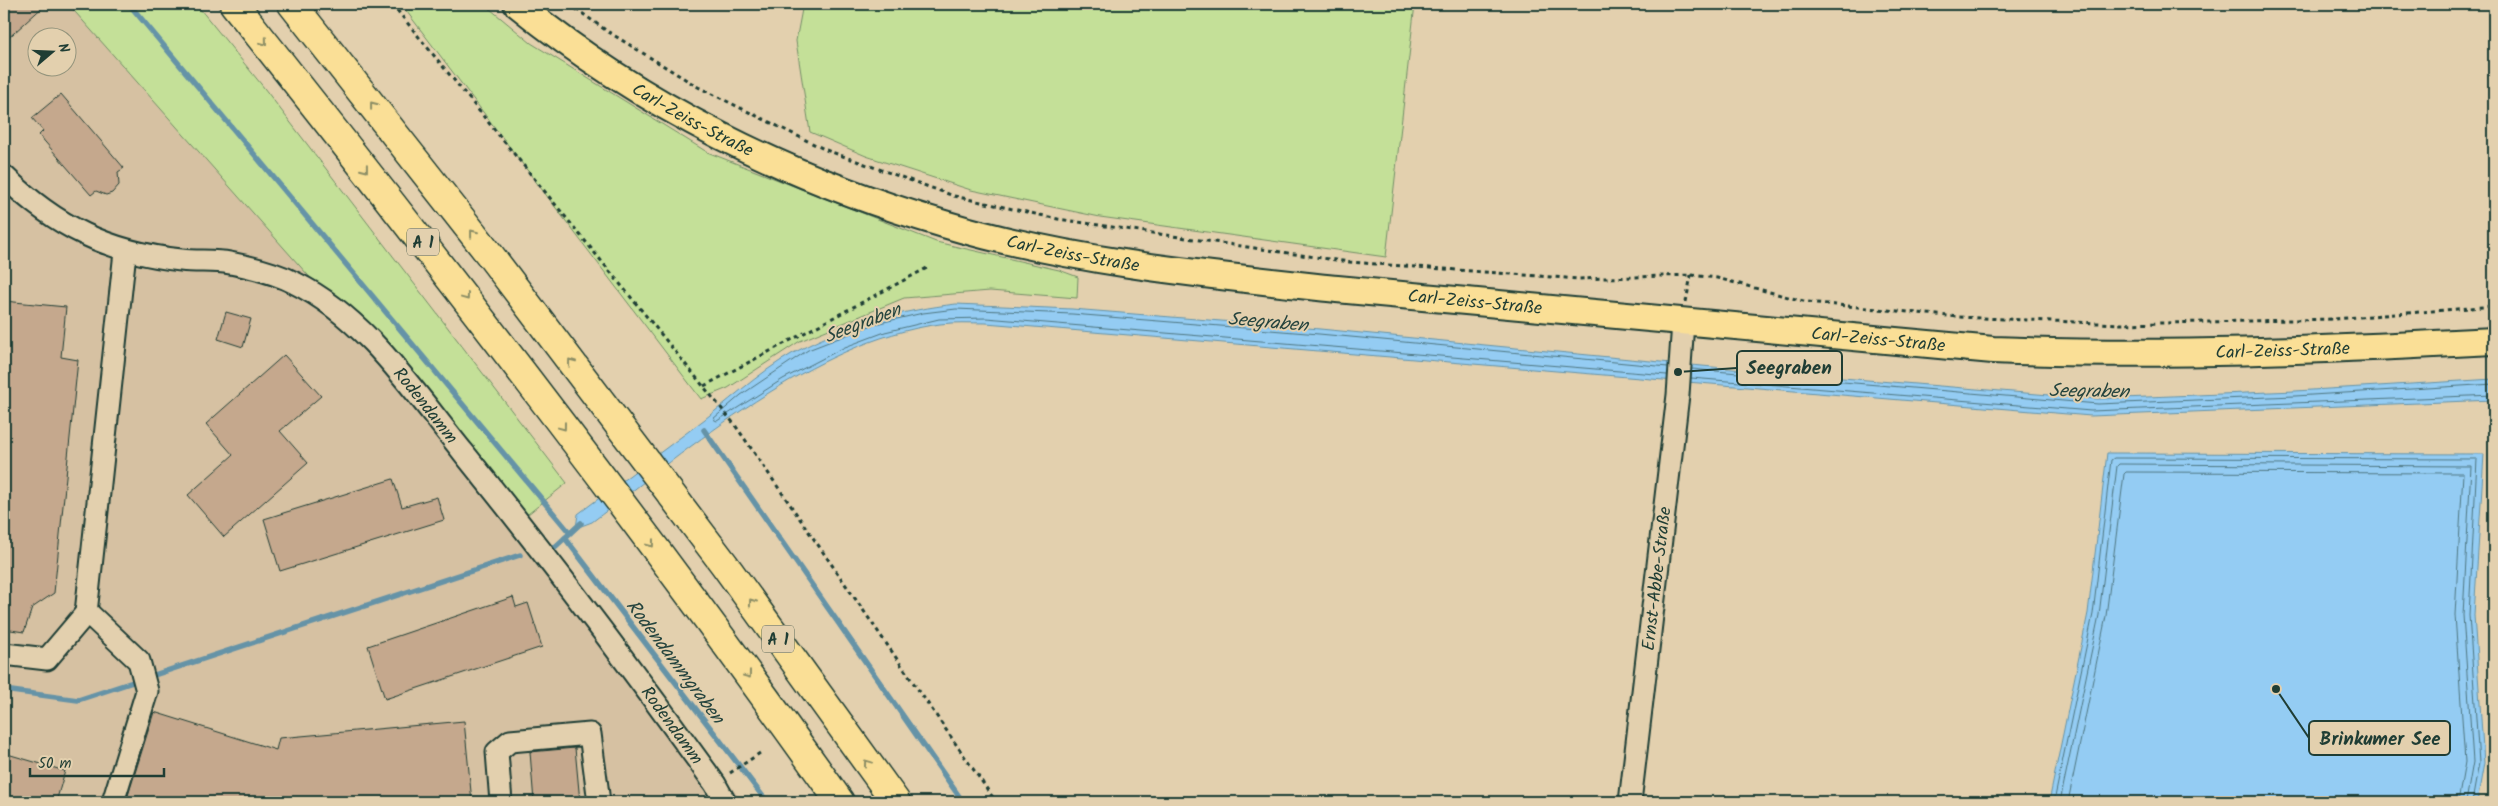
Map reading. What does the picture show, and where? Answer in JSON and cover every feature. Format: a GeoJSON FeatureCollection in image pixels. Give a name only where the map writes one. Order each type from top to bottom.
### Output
{"type":"FeatureCollection","features":[{"type":"Feature","properties":{"kind":"highway","name":"A 1"},"geometry":{"type":"LineString","coordinates":[[234,4],[448,273],[775,711],[840,802]]}},
{"type":"Feature","properties":{"kind":"highway","name":"A 1"},"geometry":{"type":"LineString","coordinates":[[292,4],[490,255],[724,564],[896,802]]}},
{"type":"Feature","properties":{"kind":"main road","name":"Carl-Zeiss-Straße"},"geometry":{"type":"LineString","coordinates":[[517,4],[575,48],[646,94],[713,132],[806,175],[880,204],[946,225],[1082,255],[1244,279],[1908,344],[2080,354],[2305,351],[2494,340]]}},
{"type":"Feature","properties":{"kind":"street","name":"Rodendamm"},"geometry":{"type":"LineString","coordinates":[[4,176],[26,198],[52,217],[125,252],[182,260],[228,262],[262,271],[294,283],[349,318],[418,397],[547,558],[634,670],[716,784],[725,802]]}},
{"type":"Feature","properties":{"kind":"street"},"geometry":{"type":"LineString","coordinates":[[4,654],[47,659],[86,611],[125,252]]}},
{"type":"Feature","properties":{"kind":"street","name":"Ernst-Abbe-Straße"},"geometry":{"type":"LineString","coordinates":[[1630,802],[1678,395],[1683,322]]}},
{"type":"Feature","properties":{"kind":"street"},"geometry":{"type":"LineString","coordinates":[[86,611],[138,661],[148,691],[113,802]]}},
{"type":"Feature","properties":{"kind":"street"},"geometry":{"type":"LineString","coordinates":[[501,802],[497,752],[510,741],[590,734],[599,802]]}},
{"type":"Feature","properties":{"kind":"path"},"geometry":{"type":"LineString","coordinates":[[392,4],[735,425],[996,802]]}},
{"type":"Feature","properties":{"kind":"path"},"geometry":{"type":"LineString","coordinates":[[569,4],[607,31],[698,87],[826,150],[954,196],[1058,219],[1349,262],[1579,279],[1691,275],[1717,278],[1807,302],[1958,317],[2121,324],[2334,318],[2494,306]]}},
{"type":"Feature","properties":{"kind":"path"},"geometry":{"type":"LineString","coordinates":[[704,386],[927,268]]}},
{"type":"Feature","properties":{"kind":"path"},"geometry":{"type":"LineString","coordinates":[[716,784],[763,751]]}},
{"type":"Feature","properties":{"kind":"shaded area"},"geometry":{"type":"Polygon","coordinates":[[[4,4],[81,4],[388,345],[743,802],[4,802],[4,4]]]}},
{"type":"Feature","properties":{"kind":"green space"},"geometry":{"type":"Polygon","coordinates":[[[68,4],[196,4],[261,84],[567,483],[523,518],[68,4]]]}},
{"type":"Feature","properties":{"kind":"green space"},"geometry":{"type":"Polygon","coordinates":[[[401,4],[484,4],[531,43],[707,152],[936,242],[1059,270],[1078,277],[1077,298],[990,291],[904,298],[800,341],[728,388],[701,399],[401,4]]]}},
{"type":"Feature","properties":{"kind":"green space"},"geometry":{"type":"Polygon","coordinates":[[[803,4],[1415,4],[1386,257],[1100,217],[971,190],[866,156],[810,132],[796,41],[803,4]]]}},
{"type":"Feature","properties":{"kind":"water"},"geometry":{"type":"Polygon","coordinates":[[[956,304],[1072,309],[1320,329],[1733,369],[2098,399],[2295,391],[2494,379],[2494,400],[2091,416],[986,323],[946,323],[893,334],[846,352],[800,374],[712,431],[592,522],[576,528],[578,514],[754,380],[793,353],[861,324],[918,310],[956,304]]]}},
{"type":"Feature","properties":{"kind":"water"},"geometry":{"type":"Polygon","coordinates":[[[2107,453],[2484,454],[2474,615],[2484,763],[2477,802],[2049,802],[2088,613],[2107,453]]]}},
{"type":"Feature","properties":{"kind":"building"},"geometry":{"type":"Polygon","coordinates":[[[4,4],[46,4],[4,42],[4,4]]]}},
{"type":"Feature","properties":{"kind":"building"},"geometry":{"type":"Polygon","coordinates":[[[61,94],[124,168],[118,172],[119,185],[112,193],[106,195],[96,191],[91,195],[39,135],[43,131],[32,118],[61,94]]]}},
{"type":"Feature","properties":{"kind":"building"},"geometry":{"type":"Polygon","coordinates":[[[4,301],[66,307],[61,357],[78,360],[54,593],[32,608],[24,632],[4,629],[4,301]]]}},
{"type":"Feature","properties":{"kind":"building"},"geometry":{"type":"Polygon","coordinates":[[[226,312],[251,319],[243,347],[218,339],[226,312]]]}},
{"type":"Feature","properties":{"kind":"building"},"geometry":{"type":"Polygon","coordinates":[[[284,355],[321,396],[280,431],[308,463],[224,537],[188,495],[233,455],[206,424],[284,355]]]}},
{"type":"Feature","properties":{"kind":"building"},"geometry":{"type":"Polygon","coordinates":[[[393,479],[402,507],[437,497],[444,520],[280,571],[264,519],[393,479]]]}},
{"type":"Feature","properties":{"kind":"building"},"geometry":{"type":"Polygon","coordinates":[[[513,597],[516,607],[528,603],[542,647],[385,699],[368,646],[513,597]]]}},
{"type":"Feature","properties":{"kind":"building"},"geometry":{"type":"Polygon","coordinates":[[[154,712],[276,750],[279,738],[464,721],[472,802],[126,802],[154,712]]]}},
{"type":"Feature","properties":{"kind":"building"},"geometry":{"type":"Polygon","coordinates":[[[575,748],[580,802],[534,802],[530,752],[575,748]]]}},
{"type":"Feature","properties":{"kind":"building"},"geometry":{"type":"Polygon","coordinates":[[[4,753],[65,771],[56,802],[4,802],[4,753]]]}},
{"type":"Feature","properties":{"kind":"waterway"},"geometry":{"type":"LineString","coordinates":[[129,4],[570,533]]}},
{"type":"Feature","properties":{"kind":"waterway"},"geometry":{"type":"LineString","coordinates":[[704,430],[963,802]]}},
{"type":"Feature","properties":{"kind":"waterway"},"geometry":{"type":"LineString","coordinates":[[555,547],[581,523]]}},
{"type":"Feature","properties":{"kind":"waterway","name":"Rodendammgraben"},"geometry":{"type":"LineString","coordinates":[[565,538],[764,798],[764,802]]}},
{"type":"Feature","properties":{"kind":"waterway"},"geometry":{"type":"LineString","coordinates":[[4,690],[78,700],[520,555]]}},
{"type":"Feature","properties":{"kind":"place","name":"Seegraben"},"geometry":{"type":"Point","coordinates":[1678,372]}},
{"type":"Feature","properties":{"kind":"place","name":"Brinkumer See"},"geometry":{"type":"Point","coordinates":[2276,689]}}]}
